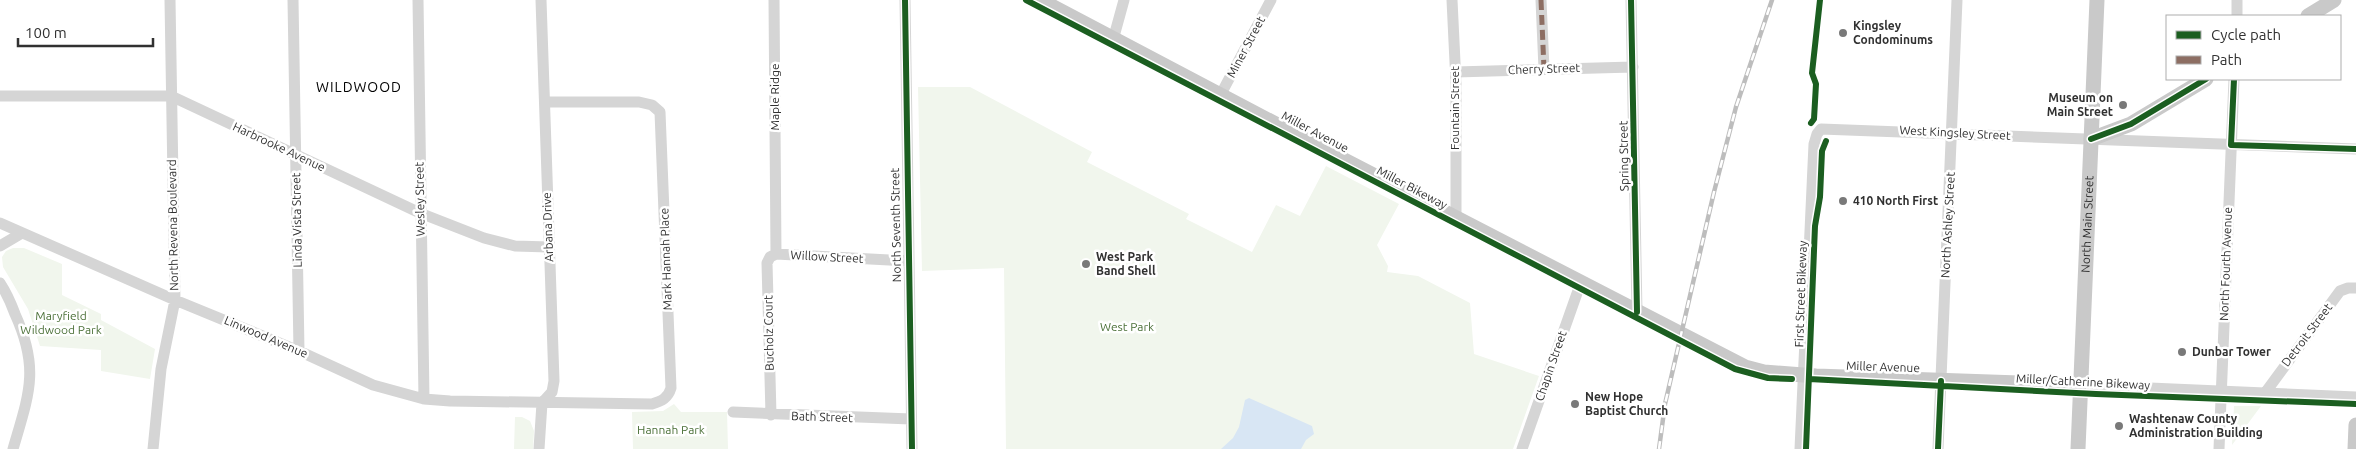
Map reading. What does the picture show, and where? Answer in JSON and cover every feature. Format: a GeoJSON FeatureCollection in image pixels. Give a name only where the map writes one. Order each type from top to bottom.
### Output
{"type":"FeatureCollection","features":[{"type":"Feature","properties":{"kind":"main road","name":"Miller Avenue"},"geometry":{"type":"LineString","coordinates":[[1040,0],[1113,40],[1744,367],[1764,372],[1803,375],[2081,385]]}},
{"type":"Feature","properties":{"kind":"main road","name":"North Main Street"},"geometry":{"type":"LineString","coordinates":[[2078,449],[2097,0]]}},
{"type":"Feature","properties":{"kind":"main road"},"geometry":{"type":"LineString","coordinates":[[2310,15],[2334,0]]}},
{"type":"Feature","properties":{"kind":"main road"},"geometry":{"type":"LineString","coordinates":[[2091,139],[2131,124],[2204,80]]}},
{"type":"Feature","properties":{"kind":"main road"},"geometry":{"type":"LineString","coordinates":[[2355,449],[2356,425]]}},
{"type":"Feature","properties":{"kind":"street","name":"North Revena Boulevard"},"geometry":{"type":"LineString","coordinates":[[153,449],[161,369],[175,300],[170,0]]}},
{"type":"Feature","properties":{"kind":"street","name":"Linda Vista Street"},"geometry":{"type":"LineString","coordinates":[[293,0],[299,351]]}},
{"type":"Feature","properties":{"kind":"street","name":"Wesley Street"},"geometry":{"type":"LineString","coordinates":[[418,0],[424,399]]}},
{"type":"Feature","properties":{"kind":"street","name":"Arbana Drive"},"geometry":{"type":"LineString","coordinates":[[539,449],[542,403],[552,392],[554,381],[541,0]]}},
{"type":"Feature","properties":{"kind":"street","name":"Maple Ridge"},"geometry":{"type":"LineString","coordinates":[[774,0],[776,193]]}},
{"type":"Feature","properties":{"kind":"street","name":"North Seventh Street"},"geometry":{"type":"LineString","coordinates":[[905,0],[912,449]]}},
{"type":"Feature","properties":{"kind":"street"},"geometry":{"type":"LineString","coordinates":[[1113,40],[1124,0]]}},
{"type":"Feature","properties":{"kind":"street","name":"Miner Street"},"geometry":{"type":"LineString","coordinates":[[1220,94],[1271,0]]}},
{"type":"Feature","properties":{"kind":"street","name":"Fountain Street"},"geometry":{"type":"LineString","coordinates":[[1452,0],[1456,72],[1456,217]]}},
{"type":"Feature","properties":{"kind":"street"},"geometry":{"type":"LineString","coordinates":[[1541,0],[1544,69]]}},
{"type":"Feature","properties":{"kind":"street","name":"Spring Street"},"geometry":{"type":"LineString","coordinates":[[1631,0],[1637,312]]}},
{"type":"Feature","properties":{"kind":"street","name":"North Ashley Street"},"geometry":{"type":"LineString","coordinates":[[1938,449],[1957,0]]}},
{"type":"Feature","properties":{"kind":"street"},"geometry":{"type":"LineString","coordinates":[[2236,15],[2237,0]]}},
{"type":"Feature","properties":{"kind":"street","name":"Cherry Street"},"geometry":{"type":"LineString","coordinates":[[1456,72],[1633,67]]}},
{"type":"Feature","properties":{"kind":"street","name":"North Fourth Avenue"},"geometry":{"type":"LineString","coordinates":[[2219,449],[2234,80]]}},
{"type":"Feature","properties":{"kind":"street","name":"Harbrooke Avenue"},"geometry":{"type":"LineString","coordinates":[[0,96],[171,96],[420,213],[484,238],[515,246],[549,247]]}},
{"type":"Feature","properties":{"kind":"street","name":"Mark Hannah Place"},"geometry":{"type":"LineString","coordinates":[[542,403],[652,404],[665,399],[671,388],[660,112],[652,105],[640,102],[545,102]]}},
{"type":"Feature","properties":{"kind":"street","name":"West Kingsley Street"},"geometry":{"type":"LineString","coordinates":[[1803,375],[1814,144],[1820,130],[1952,133],[2356,150]]}},
{"type":"Feature","properties":{"kind":"street","name":"Willow Street"},"geometry":{"type":"LineString","coordinates":[[776,193],[776,254],[908,261]]}},
{"type":"Feature","properties":{"kind":"street","name":"Linwood Avenue"},"geometry":{"type":"LineString","coordinates":[[0,223],[175,300],[299,351],[373,385],[424,399],[542,403]]}},
{"type":"Feature","properties":{"kind":"street"},"geometry":{"type":"LineString","coordinates":[[0,246],[22,233]]}},
{"type":"Feature","properties":{"kind":"street","name":"Bucholz Court"},"geometry":{"type":"LineString","coordinates":[[771,415],[768,263],[770,257],[776,254]]}},
{"type":"Feature","properties":{"kind":"street"},"geometry":{"type":"LineString","coordinates":[[0,282],[26,337],[30,358],[30,383],[13,449]]}},
{"type":"Feature","properties":{"kind":"street","name":"Chapin Street"},"geometry":{"type":"LineString","coordinates":[[1522,449],[1581,282]]}},
{"type":"Feature","properties":{"kind":"street","name":"Detroit Street"},"geometry":{"type":"LineString","coordinates":[[2265,393],[2340,291],[2356,288]]}},
{"type":"Feature","properties":{"kind":"street"},"geometry":{"type":"LineString","coordinates":[[1800,449],[1803,375]]}},
{"type":"Feature","properties":{"kind":"street"},"geometry":{"type":"LineString","coordinates":[[2081,385],[2356,397]]}},
{"type":"Feature","properties":{"kind":"street","name":"Bath Street"},"geometry":{"type":"LineString","coordinates":[[733,412],[771,415],[911,419]]}},
{"type":"Feature","properties":{"kind":"green space","name":"West Park"},"geometry":{"type":"Polygon","coordinates":[[[918,87],[970,87],[1092,152],[1087,162],[1189,214],[1186,219],[1252,252],[1276,205],[1300,216],[1326,166],[1399,204],[1377,245],[1388,266],[1387,272],[1418,276],[1470,303],[1474,354],[1539,376],[1513,449],[1006,449],[1004,268],[922,271],[918,87]]]}},
{"type":"Feature","properties":{"kind":"green space","name":"Maryfield Wildwood Park"},"geometry":{"type":"Polygon","coordinates":[[[13,248],[24,248],[62,264],[62,295],[101,314],[101,320],[155,349],[150,379],[101,371],[101,350],[40,346],[28,309],[3,267],[2,257],[6,251],[13,248]]]}},
{"type":"Feature","properties":{"kind":"green space","name":"Hannah Park"},"geometry":{"type":"Polygon","coordinates":[[[674,404],[681,412],[727,412],[728,449],[633,449],[632,412],[663,411],[674,404]]]}},
{"type":"Feature","properties":{"kind":"green space"},"geometry":{"type":"Polygon","coordinates":[[[2234,406],[2261,406],[2232,445],[2234,406]]]}},
{"type":"Feature","properties":{"kind":"green space"},"geometry":{"type":"Polygon","coordinates":[[[515,417],[522,417],[530,421],[534,431],[533,449],[514,449],[515,417]]]}},
{"type":"Feature","properties":{"kind":"water"},"geometry":{"type":"Polygon","coordinates":[[[1249,398],[1312,426],[1314,434],[1306,440],[1301,449],[1221,449],[1233,438],[1239,427],[1245,400],[1249,398]]]}},
{"type":"Feature","properties":{"kind":"railway"},"geometry":{"type":"LineString","coordinates":[[1659,449],[1665,404],[1714,192],[1736,107],[1772,0]]}},
{"type":"Feature","properties":{"kind":"marked path"},"geometry":{"type":"LineString","coordinates":[[1541,0],[1544,69]]}},
{"type":"Feature","properties":{"kind":"cycle path"},"geometry":{"type":"LineString","coordinates":[[905,0],[912,449]]}},
{"type":"Feature","properties":{"kind":"cycle path","name":"Miller Bikeway"},"geometry":{"type":"LineString","coordinates":[[1026,0],[1735,369],[1768,378],[1792,379]]}},
{"type":"Feature","properties":{"kind":"cycle path"},"geometry":{"type":"LineString","coordinates":[[1631,0],[1637,312]]}},
{"type":"Feature","properties":{"kind":"cycle path"},"geometry":{"type":"LineString","coordinates":[[1811,123],[1814,119],[1816,84],[1812,73],[1820,0]]}},
{"type":"Feature","properties":{"kind":"cycle path"},"geometry":{"type":"LineString","coordinates":[[2091,139],[2131,124],[2204,80]]}},
{"type":"Feature","properties":{"kind":"cycle path"},"geometry":{"type":"LineString","coordinates":[[2234,80],[2231,145],[2356,149]]}},
{"type":"Feature","properties":{"kind":"cycle path","name":"First Street Bikeway"},"geometry":{"type":"LineString","coordinates":[[1806,449],[1815,226],[1820,197],[1822,151],[1826,141]]}},
{"type":"Feature","properties":{"kind":"cycle path","name":"Miller/Catherine Bikeway"},"geometry":{"type":"LineString","coordinates":[[1809,379],[2096,394],[2356,404]]}},
{"type":"Feature","properties":{"kind":"cycle path"},"geometry":{"type":"LineString","coordinates":[[1938,449],[1941,381]]}},
{"type":"Feature","properties":{"kind":"place","name":"Kingsley Condominums"},"geometry":{"type":"Point","coordinates":[1843,33]}},
{"type":"Feature","properties":{"kind":"place","name":"Museum on Main Street"},"geometry":{"type":"Point","coordinates":[2123,105]}},
{"type":"Feature","properties":{"kind":"place","name":"410 North First"},"geometry":{"type":"Point","coordinates":[1843,201]}},
{"type":"Feature","properties":{"kind":"place","name":"West Park Band Shell"},"geometry":{"type":"Point","coordinates":[1086,264]}},
{"type":"Feature","properties":{"kind":"place","name":"Dunbar Tower"},"geometry":{"type":"Point","coordinates":[2182,352]}},
{"type":"Feature","properties":{"kind":"place","name":"New Hope Baptist Church"},"geometry":{"type":"Point","coordinates":[1575,404]}},
{"type":"Feature","properties":{"kind":"place","name":"Washtenaw County Administration Building"},"geometry":{"type":"Point","coordinates":[2119,426]}},
{"type":"Feature","properties":{"kind":"district","name":"WILDWOOD"},"geometry":{"type":"Point","coordinates":[359,87]}}]}
